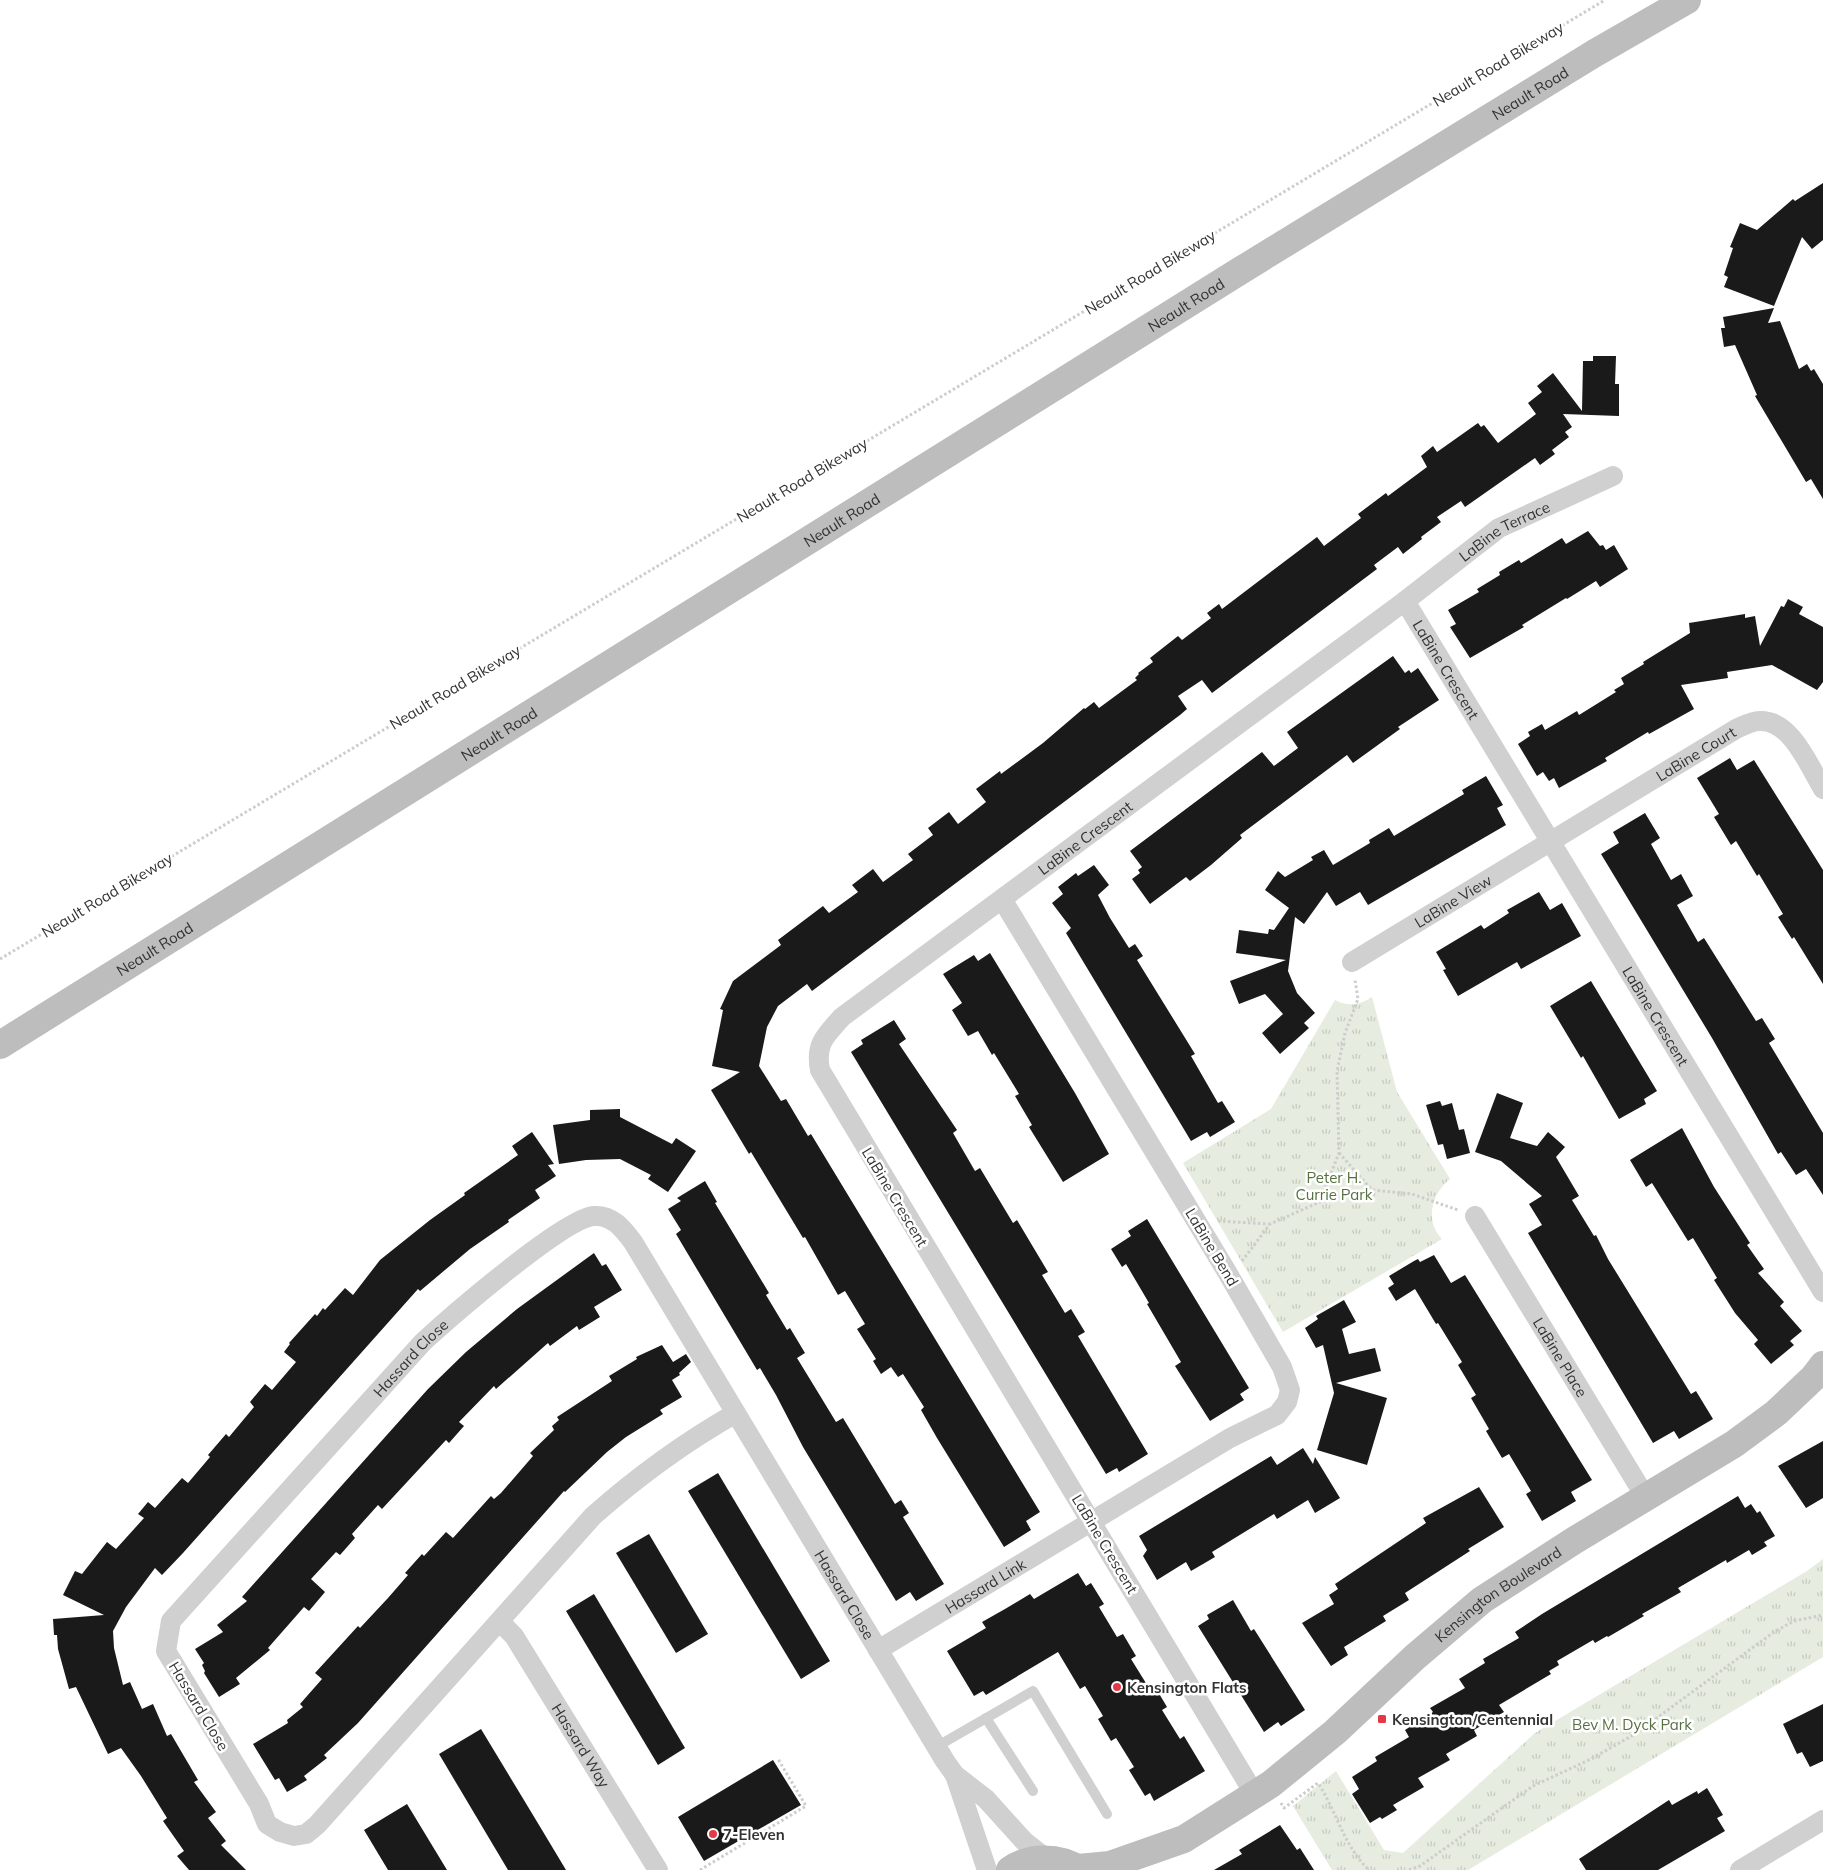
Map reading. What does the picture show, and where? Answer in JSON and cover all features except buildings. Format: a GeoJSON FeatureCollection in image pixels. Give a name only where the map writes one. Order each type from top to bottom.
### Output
{"type":"FeatureCollection","features":[{"type":"Feature","properties":{"kind":"main road","name":"Neault Road"},"geometry":{"type":"LineString","coordinates":[[0,1045],[1243,269],[1595,53],[1686,0]]}},
{"type":"Feature","properties":{"kind":"main road","name":"Kensington Boulevard"},"geometry":{"type":"LineString","coordinates":[[1079,1869],[1110,1865],[1184,1838],[1285,1774],[1316,1749],[1433,1641],[1482,1600],[1542,1560],[1734,1444],[1776,1413],[1813,1378],[1823,1365]]}},
{"type":"Feature","properties":{"kind":"main road","name":"Kensington Boulevard"},"geometry":{"type":"LineString","coordinates":[[1153,1870],[1184,1838]]}},
{"type":"Feature","properties":{"kind":"main road"},"geometry":{"type":"LineString","coordinates":[[1010,1870],[1030,1861],[1047,1859],[1063,1862],[1079,1869]]}},
{"type":"Feature","properties":{"kind":"street","name":"LaBine Terrace"},"geometry":{"type":"LineString","coordinates":[[1405,601],[1499,528],[1612,476]]}},
{"type":"Feature","properties":{"kind":"street","name":"LaBine Crescent"},"geometry":{"type":"LineString","coordinates":[[1254,1795],[1092,1522],[832,1093],[820,1070],[817,1056],[823,1039],[842,1017],[1405,601],[1823,1292]]}},
{"type":"Feature","properties":{"kind":"street","name":"LaBine Court"},"geometry":{"type":"LineString","coordinates":[[1551,840],[1736,729],[1758,721],[1775,723],[1787,732],[1823,789]]}},
{"type":"Feature","properties":{"kind":"street","name":"LaBine View"},"geometry":{"type":"LineString","coordinates":[[1352,962],[1551,840]]}},
{"type":"Feature","properties":{"kind":"street","name":"LaBine Bend"},"geometry":{"type":"LineString","coordinates":[[1002,899],[1228,1272],[1282,1367],[1290,1390],[1287,1402],[1276,1415],[1230,1438],[1092,1522]]}},
{"type":"Feature","properties":{"kind":"street","name":"Hassard Close"},"geometry":{"type":"LineString","coordinates":[[736,1413],[709,1428],[626,1487],[573,1538],[500,1622],[306,1834],[294,1836],[280,1832],[267,1824],[259,1804],[166,1652],[171,1621],[423,1342],[497,1279],[582,1218],[595,1216],[608,1218],[620,1225],[633,1242],[736,1413],[936,1747],[955,1775],[987,1870]]}},
{"type":"Feature","properties":{"kind":"street","name":"LaBine Place"},"geometry":{"type":"LineString","coordinates":[[1475,1216],[1646,1498]]}},
{"type":"Feature","properties":{"kind":"street","name":"Hassard Link"},"geometry":{"type":"LineString","coordinates":[[878,1650],[1092,1522]]}},
{"type":"Feature","properties":{"kind":"street","name":"Hassard Way"},"geometry":{"type":"LineString","coordinates":[[500,1622],[514,1636],[658,1870]]}},
{"type":"Feature","properties":{"kind":"street","name":"Hassard Close"},"geometry":{"type":"LineString","coordinates":[[955,1775],[986,1799],[1024,1841],[1047,1859]]}},
{"type":"Feature","properties":{"kind":"street"},"geometry":{"type":"LineString","coordinates":[[1740,1870],[1823,1820]]}},
{"type":"Feature","properties":{"kind":"lane"},"geometry":{"type":"LineString","coordinates":[[936,1747],[1033,1691],[1107,1814]]}},
{"type":"Feature","properties":{"kind":"lane"},"geometry":{"type":"LineString","coordinates":[[986,1718],[1033,1790]]}},
{"type":"Feature","properties":{"kind":"path","name":"Neault Road Bikeway"},"geometry":{"type":"LineString","coordinates":[[0,959],[1605,0]]}},
{"type":"Feature","properties":{"kind":"path"},"geometry":{"type":"LineString","coordinates":[[1320,1202],[1340,1153],[1337,1071],[1345,1033],[1358,999]]}},
{"type":"Feature","properties":{"kind":"path"},"geometry":{"type":"LineString","coordinates":[[1340,1153],[1372,1190]]}},
{"type":"Feature","properties":{"kind":"path"},"geometry":{"type":"LineString","coordinates":[[1215,1221],[1270,1224],[1320,1202],[1372,1190],[1412,1194],[1436,1201]]}},
{"type":"Feature","properties":{"kind":"path"},"geometry":{"type":"LineString","coordinates":[[1241,1264],[1270,1224]]}},
{"type":"Feature","properties":{"kind":"path"},"geometry":{"type":"LineString","coordinates":[[1409,1870],[1419,1868],[1533,1786],[1591,1759],[1635,1734],[1774,1632],[1794,1621],[1823,1615]]}},
{"type":"Feature","properties":{"kind":"path"},"geometry":{"type":"LineString","coordinates":[[700,1870],[806,1806],[778,1759]]}},
{"type":"Feature","properties":{"kind":"path"},"geometry":{"type":"LineString","coordinates":[[1284,1808],[1318,1783],[1348,1843],[1357,1858],[1369,1870]]}},
{"type":"Feature","properties":{"kind":"green space","name":"Peter H. Currie Park"},"geometry":{"type":"Polygon","coordinates":[[[1372,997],[1397,1092],[1450,1179],[1439,1192],[1432,1207],[1433,1224],[1436,1232],[1442,1239],[1283,1332],[1183,1163],[1271,1109],[1335,1000],[1345,1004],[1354,1004],[1372,997]]]}},
{"type":"Feature","properties":{"kind":"green space","name":"Bev M. Dyck Park"},"geometry":{"type":"Polygon","coordinates":[[[1823,1559],[1823,1657],[1468,1870],[1332,1870],[1293,1806],[1336,1771],[1384,1850],[1403,1853],[1535,1733],[1807,1571],[1823,1559]]]}},
{"type":"Feature","properties":{"kind":"place","name":"Kensington Flats"},"geometry":{"type":"Point","coordinates":[1117,1687]}},
{"type":"Feature","properties":{"kind":"place","name":"Kensington/Centennial"},"geometry":{"type":"Point","coordinates":[1382,1719]}},
{"type":"Feature","properties":{"kind":"place","name":"7-Eleven"},"geometry":{"type":"Point","coordinates":[713,1834]}}]}
